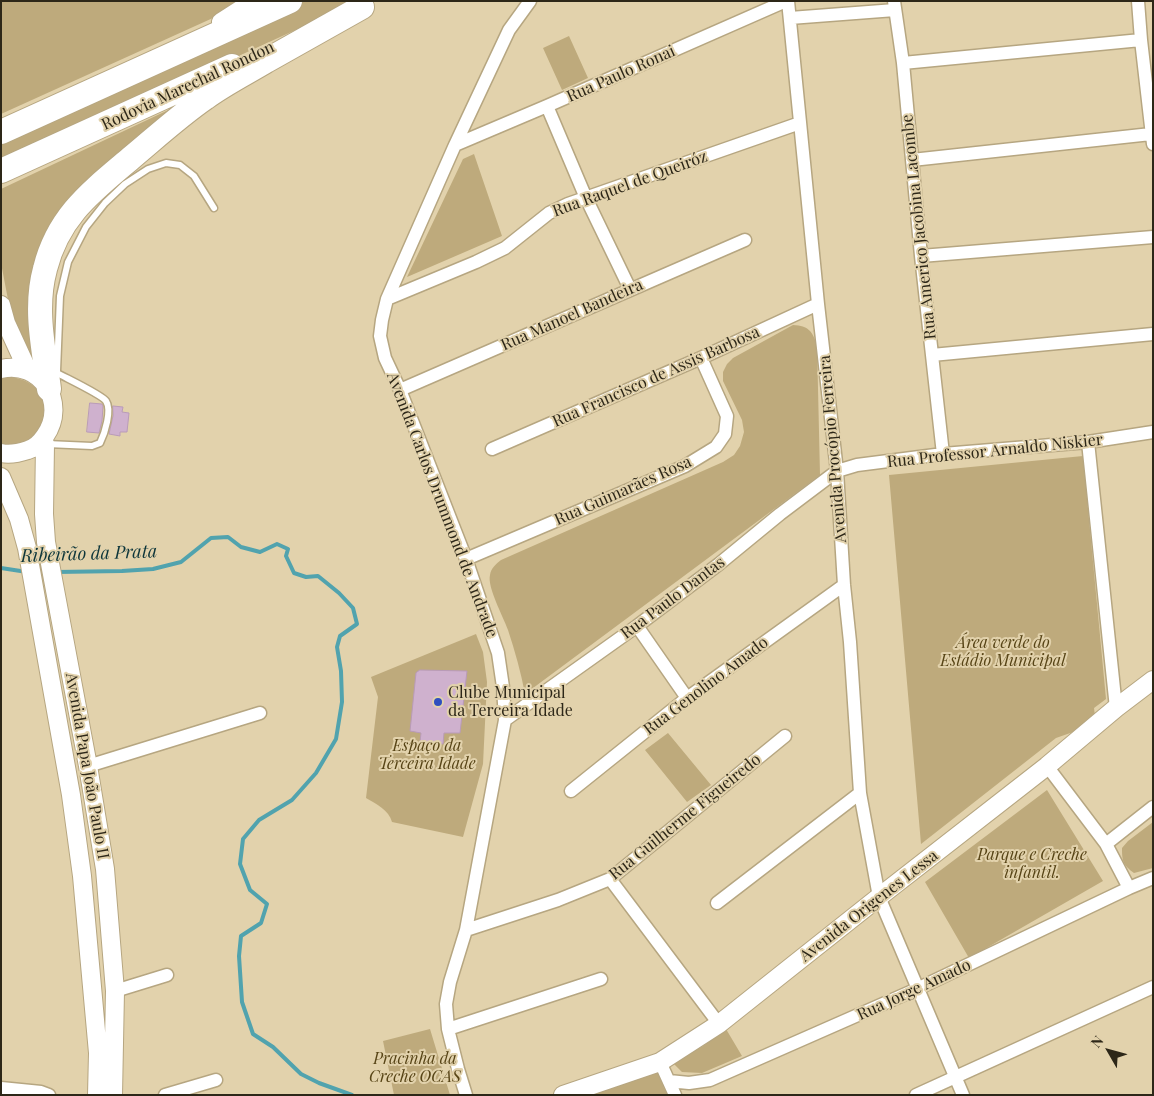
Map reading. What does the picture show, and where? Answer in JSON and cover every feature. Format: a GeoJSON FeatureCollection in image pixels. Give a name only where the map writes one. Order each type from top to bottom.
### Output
{"type":"FeatureCollection","features":[{"type":"Feature","properties":{"kind":"highway"},"geometry":{"type":"LineString","coordinates":[[1,132],[290,1]]}},
{"type":"Feature","properties":{"kind":"highway"},"geometry":{"type":"LineString","coordinates":[[53,388],[40,313],[41,289],[52,248],[72,213],[92,191],[186,111],[227,84],[368,4]]}},
{"type":"Feature","properties":{"kind":"highway","name":"Rodovia Marechal Rondon"},"geometry":{"type":"LineString","coordinates":[[4,170],[368,4]]}},
{"type":"Feature","properties":{"kind":"street"},"geometry":{"type":"LineString","coordinates":[[122,78],[234,15],[254,1]]}},
{"type":"Feature","properties":{"kind":"street","name":"Avenida Carlos Drummond de Andrade"},"geometry":{"type":"LineString","coordinates":[[466,1095],[448,1029],[446,1004],[450,982],[466,930],[505,720],[503,687],[498,653],[466,558],[400,390],[384,358],[380,336],[387,299],[455,146],[509,30],[530,1]]}},
{"type":"Feature","properties":{"kind":"street","name":"Rua Paulo Ronai"},"geometry":{"type":"LineString","coordinates":[[455,146],[787,1]]}},
{"type":"Feature","properties":{"kind":"street","name":"Avenida Procópio Ferreira"},"geometry":{"type":"LineString","coordinates":[[787,1],[837,471],[860,793],[879,897],[962,1095]]}},
{"type":"Feature","properties":{"kind":"street"},"geometry":{"type":"LineString","coordinates":[[912,160],[1152,139],[1140,40],[1138,1]]}},
{"type":"Feature","properties":{"kind":"street"},"geometry":{"type":"LineString","coordinates":[[790,18],[895,5]]}},
{"type":"Feature","properties":{"kind":"street","name":"Rua Americo Jacobina Lacombe"},"geometry":{"type":"LineString","coordinates":[[895,5],[903,63],[921,256],[943,454]]}},
{"type":"Feature","properties":{"kind":"street"},"geometry":{"type":"LineString","coordinates":[[903,63],[1140,40]]}},
{"type":"Feature","properties":{"kind":"street"},"geometry":{"type":"LineString","coordinates":[[547,106],[586,198],[630,290]]}},
{"type":"Feature","properties":{"kind":"street","name":"Rua Raquel de Queiróz"},"geometry":{"type":"LineString","coordinates":[[387,299],[505,248],[549,213],[568,204],[800,123]]}},
{"type":"Feature","properties":{"kind":"street"},"geometry":{"type":"LineString","coordinates":[[921,256],[1153,237]]}},
{"type":"Feature","properties":{"kind":"street","name":"Rua Manoel Bandeira"},"geometry":{"type":"LineString","coordinates":[[400,390],[745,240]]}},
{"type":"Feature","properties":{"kind":"street","name":"Rua Francisco de Assis Barbosa"},"geometry":{"type":"LineString","coordinates":[[492,449],[701,358],[818,304]]}},
{"type":"Feature","properties":{"kind":"street"},"geometry":{"type":"LineString","coordinates":[[1,305],[6,323],[28,371]]}},
{"type":"Feature","properties":{"kind":"street"},"geometry":{"type":"LineString","coordinates":[[932,355],[1153,334]]}},
{"type":"Feature","properties":{"kind":"street","name":"Rua Guimarães Rosa"},"geometry":{"type":"LineString","coordinates":[[466,558],[685,466],[716,447],[725,434],[727,416],[701,358]]}},
{"type":"Feature","properties":{"kind":"street"},"geometry":{"type":"LineString","coordinates":[[1,369],[16,368],[28,371],[53,388],[54,415],[44,442],[19,454],[1,453]]}},
{"type":"Feature","properties":{"kind":"street","name":"Rua Professor Arnaldo Niskier"},"geometry":{"type":"LineString","coordinates":[[837,471],[857,465],[943,454],[1088,442],[1153,432]]}},
{"type":"Feature","properties":{"kind":"street","name":"Avenida Papa João Paulo II"},"geometry":{"type":"LineString","coordinates":[[44,442],[46,542],[105,868],[115,991],[114,1095]]}},
{"type":"Feature","properties":{"kind":"street"},"geometry":{"type":"LineString","coordinates":[[1088,442],[1116,708]]}},
{"type":"Feature","properties":{"kind":"street","name":"Rua Paulo Dantas"},"geometry":{"type":"LineString","coordinates":[[505,720],[637,626],[837,471]]}},
{"type":"Feature","properties":{"kind":"street","name":"Avenida Papa João Paulo II"},"geometry":{"type":"LineString","coordinates":[[1,477],[20,519],[27,548],[71,795],[82,876],[98,1053],[98,1095]]}},
{"type":"Feature","properties":{"kind":"street","name":"Rua Genolino Amado"},"geometry":{"type":"LineString","coordinates":[[570,791],[687,698],[844,585]]}},
{"type":"Feature","properties":{"kind":"street"},"geometry":{"type":"LineString","coordinates":[[637,626],[687,698]]}},
{"type":"Feature","properties":{"kind":"street","name":"Avenida Origenes Lessa"},"geometry":{"type":"LineString","coordinates":[[563,1095],[660,1062],[719,1024],[1047,766],[1116,708],[1153,680]]}},
{"type":"Feature","properties":{"kind":"street"},"geometry":{"type":"LineString","coordinates":[[88,766],[260,713]]}},
{"type":"Feature","properties":{"kind":"street","name":"Rua Guilherme Figueiredo"},"geometry":{"type":"LineString","coordinates":[[466,930],[558,900],[610,879],[786,736]]}},
{"type":"Feature","properties":{"kind":"street"},"geometry":{"type":"LineString","coordinates":[[1047,766],[1106,844],[1129,888]]}},
{"type":"Feature","properties":{"kind":"street"},"geometry":{"type":"LineString","coordinates":[[717,903],[860,793]]}},
{"type":"Feature","properties":{"kind":"street"},"geometry":{"type":"LineString","coordinates":[[1106,844],[1153,807]]}},
{"type":"Feature","properties":{"kind":"street","name":"Rua Jorge Amado"},"geometry":{"type":"LineString","coordinates":[[669,1081],[689,1083],[710,1080],[917,989],[1153,878]]}},
{"type":"Feature","properties":{"kind":"street"},"geometry":{"type":"LineString","coordinates":[[610,879],[719,1024]]}},
{"type":"Feature","properties":{"kind":"street"},"geometry":{"type":"LineString","coordinates":[[115,991],[167,975]]}},
{"type":"Feature","properties":{"kind":"street"},"geometry":{"type":"LineString","coordinates":[[448,1029],[601,979]]}},
{"type":"Feature","properties":{"kind":"street"},"geometry":{"type":"LineString","coordinates":[[916,1095],[1153,987]]}},
{"type":"Feature","properties":{"kind":"street"},"geometry":{"type":"LineString","coordinates":[[660,1062],[675,1095]]}},
{"type":"Feature","properties":{"kind":"street"},"geometry":{"type":"LineString","coordinates":[[165,1095],[216,1080]]}},
{"type":"Feature","properties":{"kind":"street"},"geometry":{"type":"LineString","coordinates":[[1,1088],[41,1092],[49,1095]]}},
{"type":"Feature","properties":{"kind":"lane"},"geometry":{"type":"LineString","coordinates":[[44,442],[92,446],[100,443],[108,414],[109,407],[105,398],[53,388],[60,296],[68,262],[86,227],[124,184],[148,169],[166,163],[180,165],[194,176],[214,208]]}},
{"type":"Feature","properties":{"kind":"green space"},"geometry":{"type":"Polygon","coordinates":[[[1,1],[247,1],[1,114],[1,1]]]}},
{"type":"Feature","properties":{"kind":"green space"},"geometry":{"type":"Polygon","coordinates":[[[305,1],[359,1],[59,138],[1,161],[1,141],[305,1]]]}},
{"type":"Feature","properties":{"kind":"green space"},"geometry":{"type":"Polygon","coordinates":[[[569,36],[588,78],[562,90],[543,48],[569,36]]]}},
{"type":"Feature","properties":{"kind":"green space"},"geometry":{"type":"Polygon","coordinates":[[[181,104],[74,200],[35,361],[26,349],[10,310],[1,263],[1,189],[181,104]]]}},
{"type":"Feature","properties":{"kind":"green space"},"geometry":{"type":"Polygon","coordinates":[[[474,154],[502,236],[407,277],[463,159],[474,154]]]}},
{"type":"Feature","properties":{"kind":"green space"},"geometry":{"type":"Polygon","coordinates":[[[793,325],[809,330],[817,345],[820,475],[525,694],[511,638],[491,587],[490,575],[493,568],[501,560],[723,462],[734,455],[740,446],[744,432],[742,420],[723,381],[723,372],[733,358],[793,325]]]}},
{"type":"Feature","properties":{"kind":"green space"},"geometry":{"type":"Polygon","coordinates":[[[11,377],[29,383],[38,390],[43,399],[45,409],[44,420],[33,438],[13,446],[1,445],[1,378],[11,377]]]}},
{"type":"Feature","properties":{"kind":"green space","name":"Área verde do Estádio Municipal"},"geometry":{"type":"Polygon","coordinates":[[[1083,456],[1106,699],[1094,708],[1095,716],[1076,731],[1056,738],[921,844],[889,475],[1083,456]]]}},
{"type":"Feature","properties":{"kind":"green space","name":"Espaço da Terceira Idade"},"geometry":{"type":"Polygon","coordinates":[[[476,634],[483,652],[487,682],[483,764],[463,837],[392,822],[385,811],[366,798],[378,697],[371,677],[476,634]]]}},
{"type":"Feature","properties":{"kind":"green space"},"geometry":{"type":"Polygon","coordinates":[[[668,733],[711,785],[687,802],[645,750],[668,733]]]}},
{"type":"Feature","properties":{"kind":"green space","name":"Parque e Creche infantil."},"geometry":{"type":"Polygon","coordinates":[[[1047,790],[1103,881],[969,958],[925,882],[1047,790]]]}},
{"type":"Feature","properties":{"kind":"green space"},"geometry":{"type":"Polygon","coordinates":[[[1153,822],[1153,868],[1134,873],[1127,868],[1124,862],[1122,848],[1128,841],[1153,822]]]}},
{"type":"Feature","properties":{"kind":"green space","name":"Pracinha da Creche OCAS"},"geometry":{"type":"Polygon","coordinates":[[[430,1029],[450,1095],[394,1095],[383,1041],[430,1029]]]}},
{"type":"Feature","properties":{"kind":"green space"},"geometry":{"type":"Polygon","coordinates":[[[726,1029],[742,1056],[702,1073],[682,1072],[673,1063],[703,1046],[726,1029]]]}},
{"type":"Feature","properties":{"kind":"green space"},"geometry":{"type":"Polygon","coordinates":[[[657,1072],[667,1095],[590,1095],[657,1072]]]}},
{"type":"Feature","properties":{"kind":"building"},"geometry":{"type":"Polygon","coordinates":[[[90,403],[102,404],[103,406],[99,433],[87,432],[90,403]]]}},
{"type":"Feature","properties":{"kind":"building"},"geometry":{"type":"Polygon","coordinates":[[[113,406],[123,407],[122,412],[129,413],[127,432],[120,432],[120,436],[109,434],[113,406]]]}},
{"type":"Feature","properties":{"kind":"building","name":"Clube Municipal da Terceira Idade"},"geometry":{"type":"Polygon","coordinates":[[[420,670],[467,671],[460,733],[444,733],[443,744],[420,742],[421,733],[410,731],[416,673],[420,670]]]}},
{"type":"Feature","properties":{"kind":"waterway","name":"Ribeirão da Prata"},"geometry":{"type":"LineString","coordinates":[[56,572],[153,569],[181,562],[211,538],[228,537],[241,547],[260,552],[277,544],[288,549],[286,556],[294,573],[306,577],[318,576],[339,593],[353,608],[357,624],[340,636],[337,647],[341,671],[342,702],[336,739],[316,773],[292,800],[259,820],[243,839],[240,864],[250,890],[267,904],[261,923],[241,936],[239,956],[242,1002],[253,1034],[273,1047],[301,1074],[352,1095]]}},
{"type":"Feature","properties":{"kind":"waterway","name":"Ribeirão da Prata"},"geometry":{"type":"LineString","coordinates":[[1,568],[27,572]]}},
{"type":"Feature","properties":{"kind":"place","name":"Clube Municipal da Terceira Idade"},"geometry":{"type":"Point","coordinates":[438,702]}}]}
